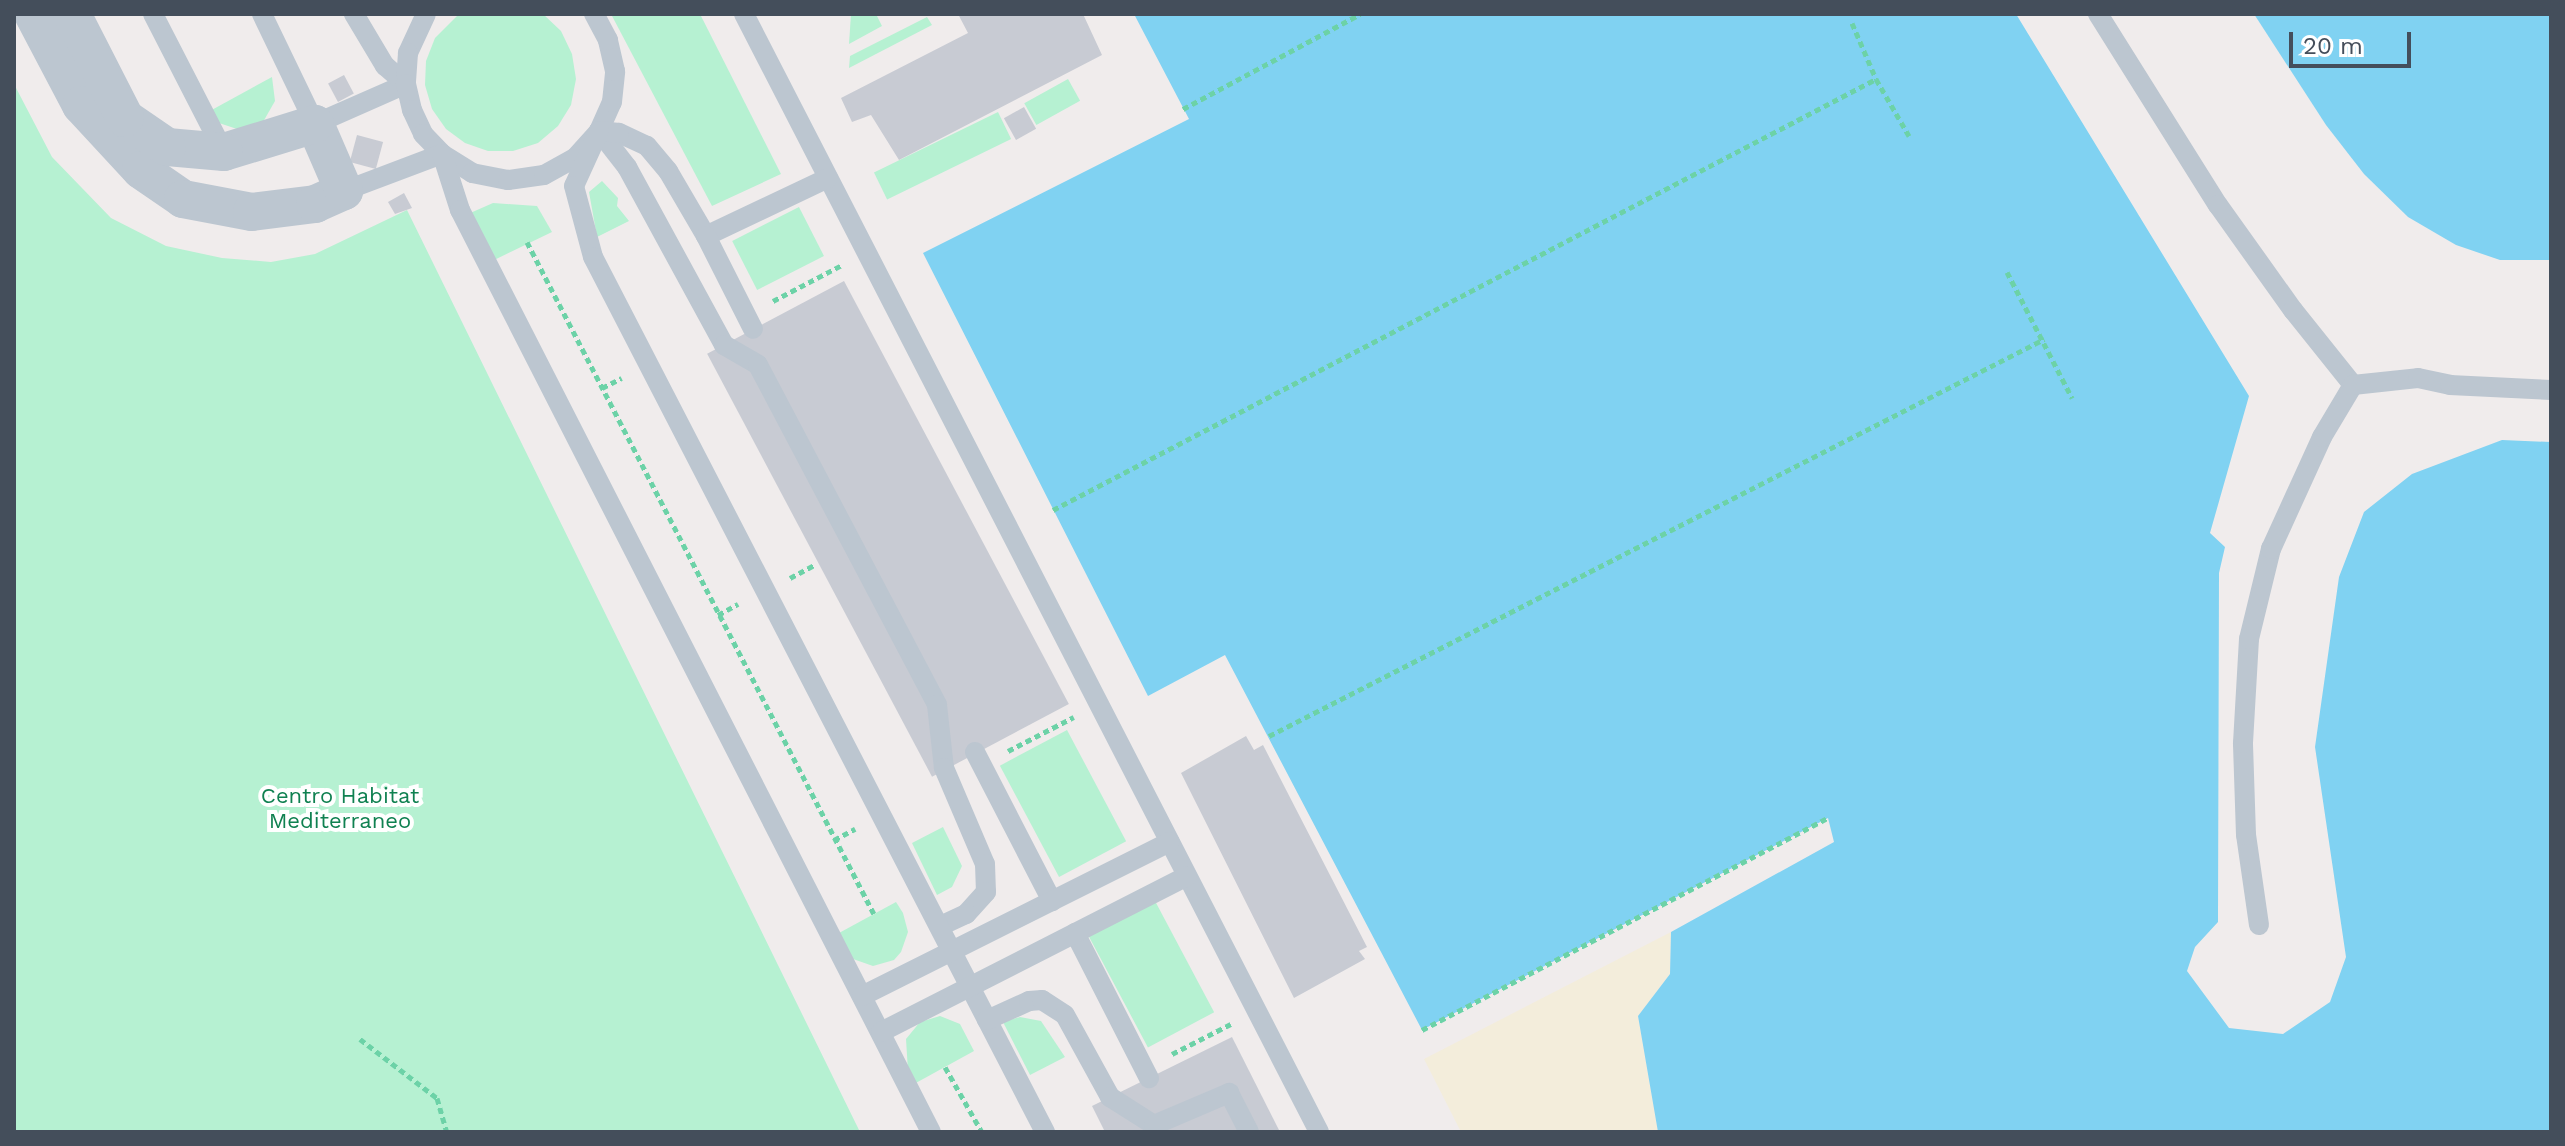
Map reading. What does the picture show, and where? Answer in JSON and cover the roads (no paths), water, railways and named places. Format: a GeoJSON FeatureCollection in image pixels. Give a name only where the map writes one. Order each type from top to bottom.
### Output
{"type":"FeatureCollection","features":[{"type":"Feature","properties":{"kind":"street"},"geometry":{"type":"LineString","coordinates":[[33,14],[81,105],[141,170],[183,199],[252,212],[315,204],[344,191],[315,124],[224,152],[167,147],[125,118],[72,14]]}},
{"type":"Feature","properties":{"kind":"lane"},"geometry":{"type":"LineString","coordinates":[[153,14],[224,152]]}},
{"type":"Feature","properties":{"kind":"lane"},"geometry":{"type":"LineString","coordinates":[[262,14],[315,124],[406,84]]}},
{"type":"Feature","properties":{"kind":"lane"},"geometry":{"type":"LineString","coordinates":[[354,14],[385,66],[406,84]]}},
{"type":"Feature","properties":{"kind":"lane"},"geometry":{"type":"LineString","coordinates":[[426,14],[408,53],[406,84],[412,110],[423,134],[442,154],[472,173],[508,180],[544,175],[575,158],[599,131]]}},
{"type":"Feature","properties":{"kind":"lane"},"geometry":{"type":"LineString","coordinates":[[594,14],[608,40],[615,71],[612,102],[574,186],[593,257],[1045,1132]]}},
{"type":"Feature","properties":{"kind":"lane"},"geometry":{"type":"LineString","coordinates":[[744,14],[1319,1132]]}},
{"type":"Feature","properties":{"kind":"lane"},"geometry":{"type":"LineString","coordinates":[[2098,14],[2218,205],[2293,310],[2353,385]]}},
{"type":"Feature","properties":{"kind":"lane"},"geometry":{"type":"LineString","coordinates":[[599,131],[619,133],[647,146],[668,171],[750,322]]}},
{"type":"Feature","properties":{"kind":"lane"},"geometry":{"type":"LineString","coordinates":[[599,131],[632,176],[724,345],[758,365],[937,705],[944,768],[985,864],[986,892],[966,914],[940,926]]}},
{"type":"Feature","properties":{"kind":"lane"},"geometry":{"type":"LineString","coordinates":[[344,191],[442,154]]}},
{"type":"Feature","properties":{"kind":"lane"},"geometry":{"type":"LineString","coordinates":[[442,154],[460,210],[931,1132]]}},
{"type":"Feature","properties":{"kind":"lane"},"geometry":{"type":"LineString","coordinates":[[706,236],[828,178]]}},
{"type":"Feature","properties":{"kind":"lane"},"geometry":{"type":"LineString","coordinates":[[2353,385],[2418,378],[2450,385],[2551,390]]}},
{"type":"Feature","properties":{"kind":"lane"},"geometry":{"type":"LineString","coordinates":[[2259,925],[2245,820],[2243,743],[2249,639],[2271,549],[2286,512],[2322,437],[2353,385]]}},
{"type":"Feature","properties":{"kind":"lane"},"geometry":{"type":"LineString","coordinates":[[978,758],[1052,901]]}},
{"type":"Feature","properties":{"kind":"lane"},"geometry":{"type":"LineString","coordinates":[[862,996],[1170,842]]}},
{"type":"Feature","properties":{"kind":"lane"},"geometry":{"type":"LineString","coordinates":[[881,1032],[1187,876]]}},
{"type":"Feature","properties":{"kind":"lane"},"geometry":{"type":"LineString","coordinates":[[1075,933],[1146,1073]]}},
{"type":"Feature","properties":{"kind":"lane"},"geometry":{"type":"LineString","coordinates":[[987,1020],[1029,1001],[1042,1000],[1065,1015],[1110,1097],[1156,1128],[1229,1093],[1249,1132]]}},
{"type":"Feature","properties":{"kind":"water"},"geometry":{"type":"Polygon","coordinates":[[[1134,14],[2016,14],[2249,396],[2210,533],[2225,547],[2219,573],[2218,922],[2195,947],[2187,971],[2229,1028],[2283,1034],[2330,1002],[2346,957],[2315,747],[2339,577],[2364,512],[2412,474],[2502,440],[2551,442],[2551,1132],[1658,1132],[1638,1016],[1670,974],[1671,932],[1834,842],[1828,818],[1422,1030],[1225,655],[1148,696],[923,253],[1189,119],[1134,14]]]}},
{"type":"Feature","properties":{"kind":"water"},"geometry":{"type":"Polygon","coordinates":[[[2254,14],[2551,14],[2551,260],[2500,260],[2456,245],[2408,217],[2364,174],[2326,125],[2254,14]]]}},
{"type":"Feature","properties":{"kind":"park label","name":"Centro Habitat Mediterraneo"},"geometry":{"type":"Point","coordinates":[340,808]}}]}
